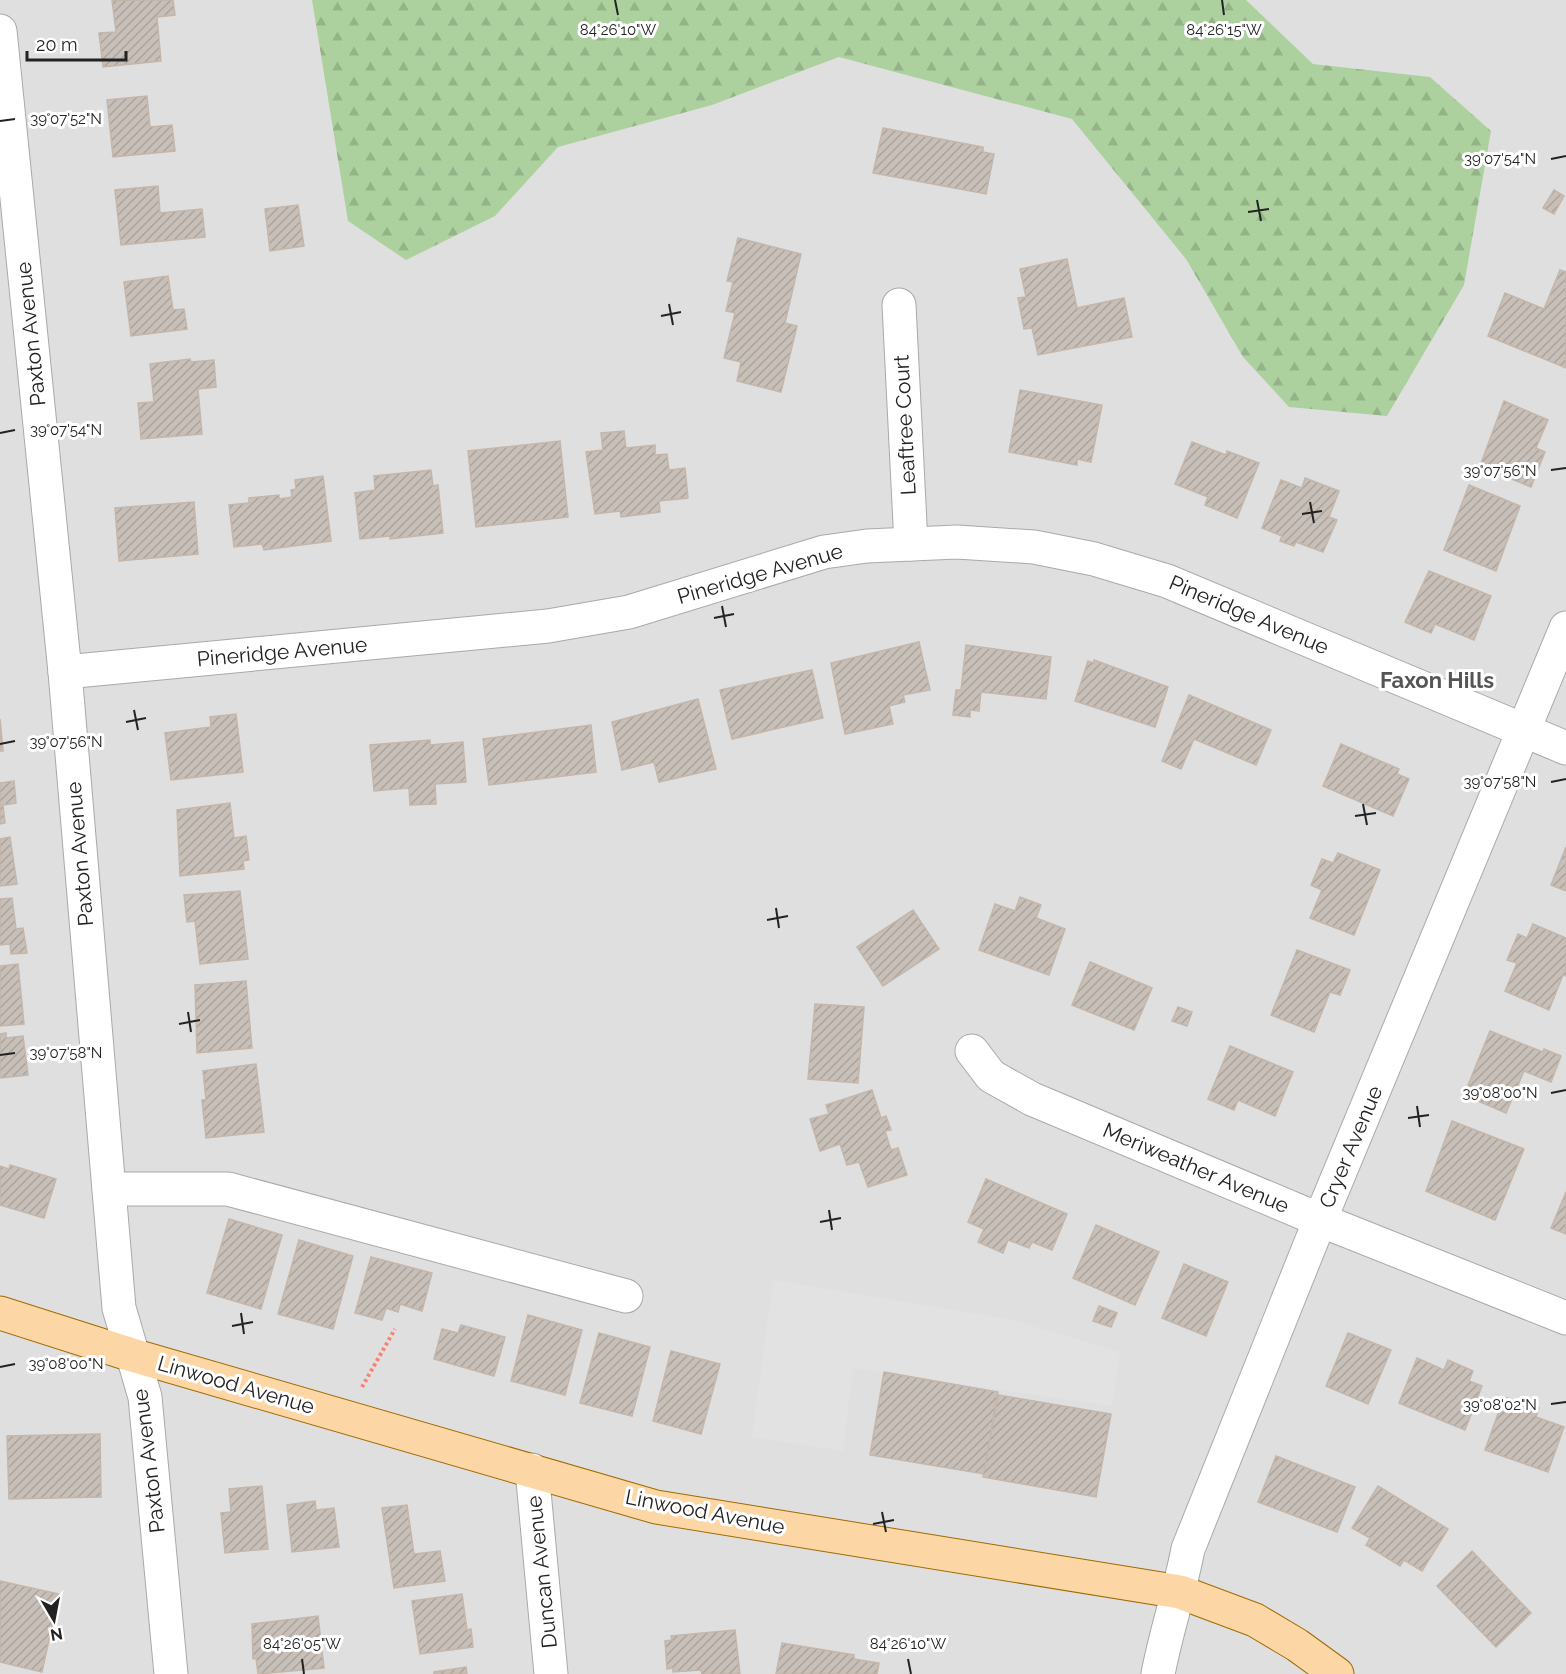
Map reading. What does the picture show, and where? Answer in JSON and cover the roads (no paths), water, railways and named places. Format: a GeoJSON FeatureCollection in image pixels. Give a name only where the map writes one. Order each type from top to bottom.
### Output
{"type":"FeatureCollection","features":[{"type":"Feature","properties":{"kind":"main road","name":"Linwood Avenue"},"geometry":{"type":"LineString","coordinates":[[0,1313],[132,1355],[656,1507],[1180,1592],[1255,1620],[1297,1645],[1337,1674]]}},
{"type":"Feature","properties":{"kind":"street","name":"Paxton Avenue"},"geometry":{"type":"LineString","coordinates":[[0,31],[6,139],[65,672],[119,1308],[145,1397],[171,1674]]}},
{"type":"Feature","properties":{"kind":"street","name":"Leaftree Court"},"geometry":{"type":"LineString","coordinates":[[899,305],[911,544]]}},
{"type":"Feature","properties":{"kind":"street","name":"Pineridge Avenue"},"geometry":{"type":"LineString","coordinates":[[65,672],[548,626],[629,612],[824,552],[867,546],[957,542],[1034,548],[1094,559],[1167,581],[1566,748]]}},
{"type":"Feature","properties":{"kind":"street","name":"Cryer Avenue"},"geometry":{"type":"LineString","coordinates":[[1158,1674],[1166,1633],[1180,1592],[1188,1549],[1320,1220],[1566,628]]}},
{"type":"Feature","properties":{"kind":"street","name":"Meriweather Avenue"},"geometry":{"type":"LineString","coordinates":[[972,1052],[991,1076],[1032,1099],[1320,1220],[1566,1318]]}},
{"type":"Feature","properties":{"kind":"street"},"geometry":{"type":"LineString","coordinates":[[109,1189],[228,1189],[627,1296]]}},
{"type":"Feature","properties":{"kind":"street","name":"Duncan Avenue"},"geometry":{"type":"LineString","coordinates":[[532,1470],[551,1674]]}},
{"type":"Feature","properties":{"kind":"district","name":"Faxon Hills"},"geometry":{"type":"Point","coordinates":[1437,680]}}]}
